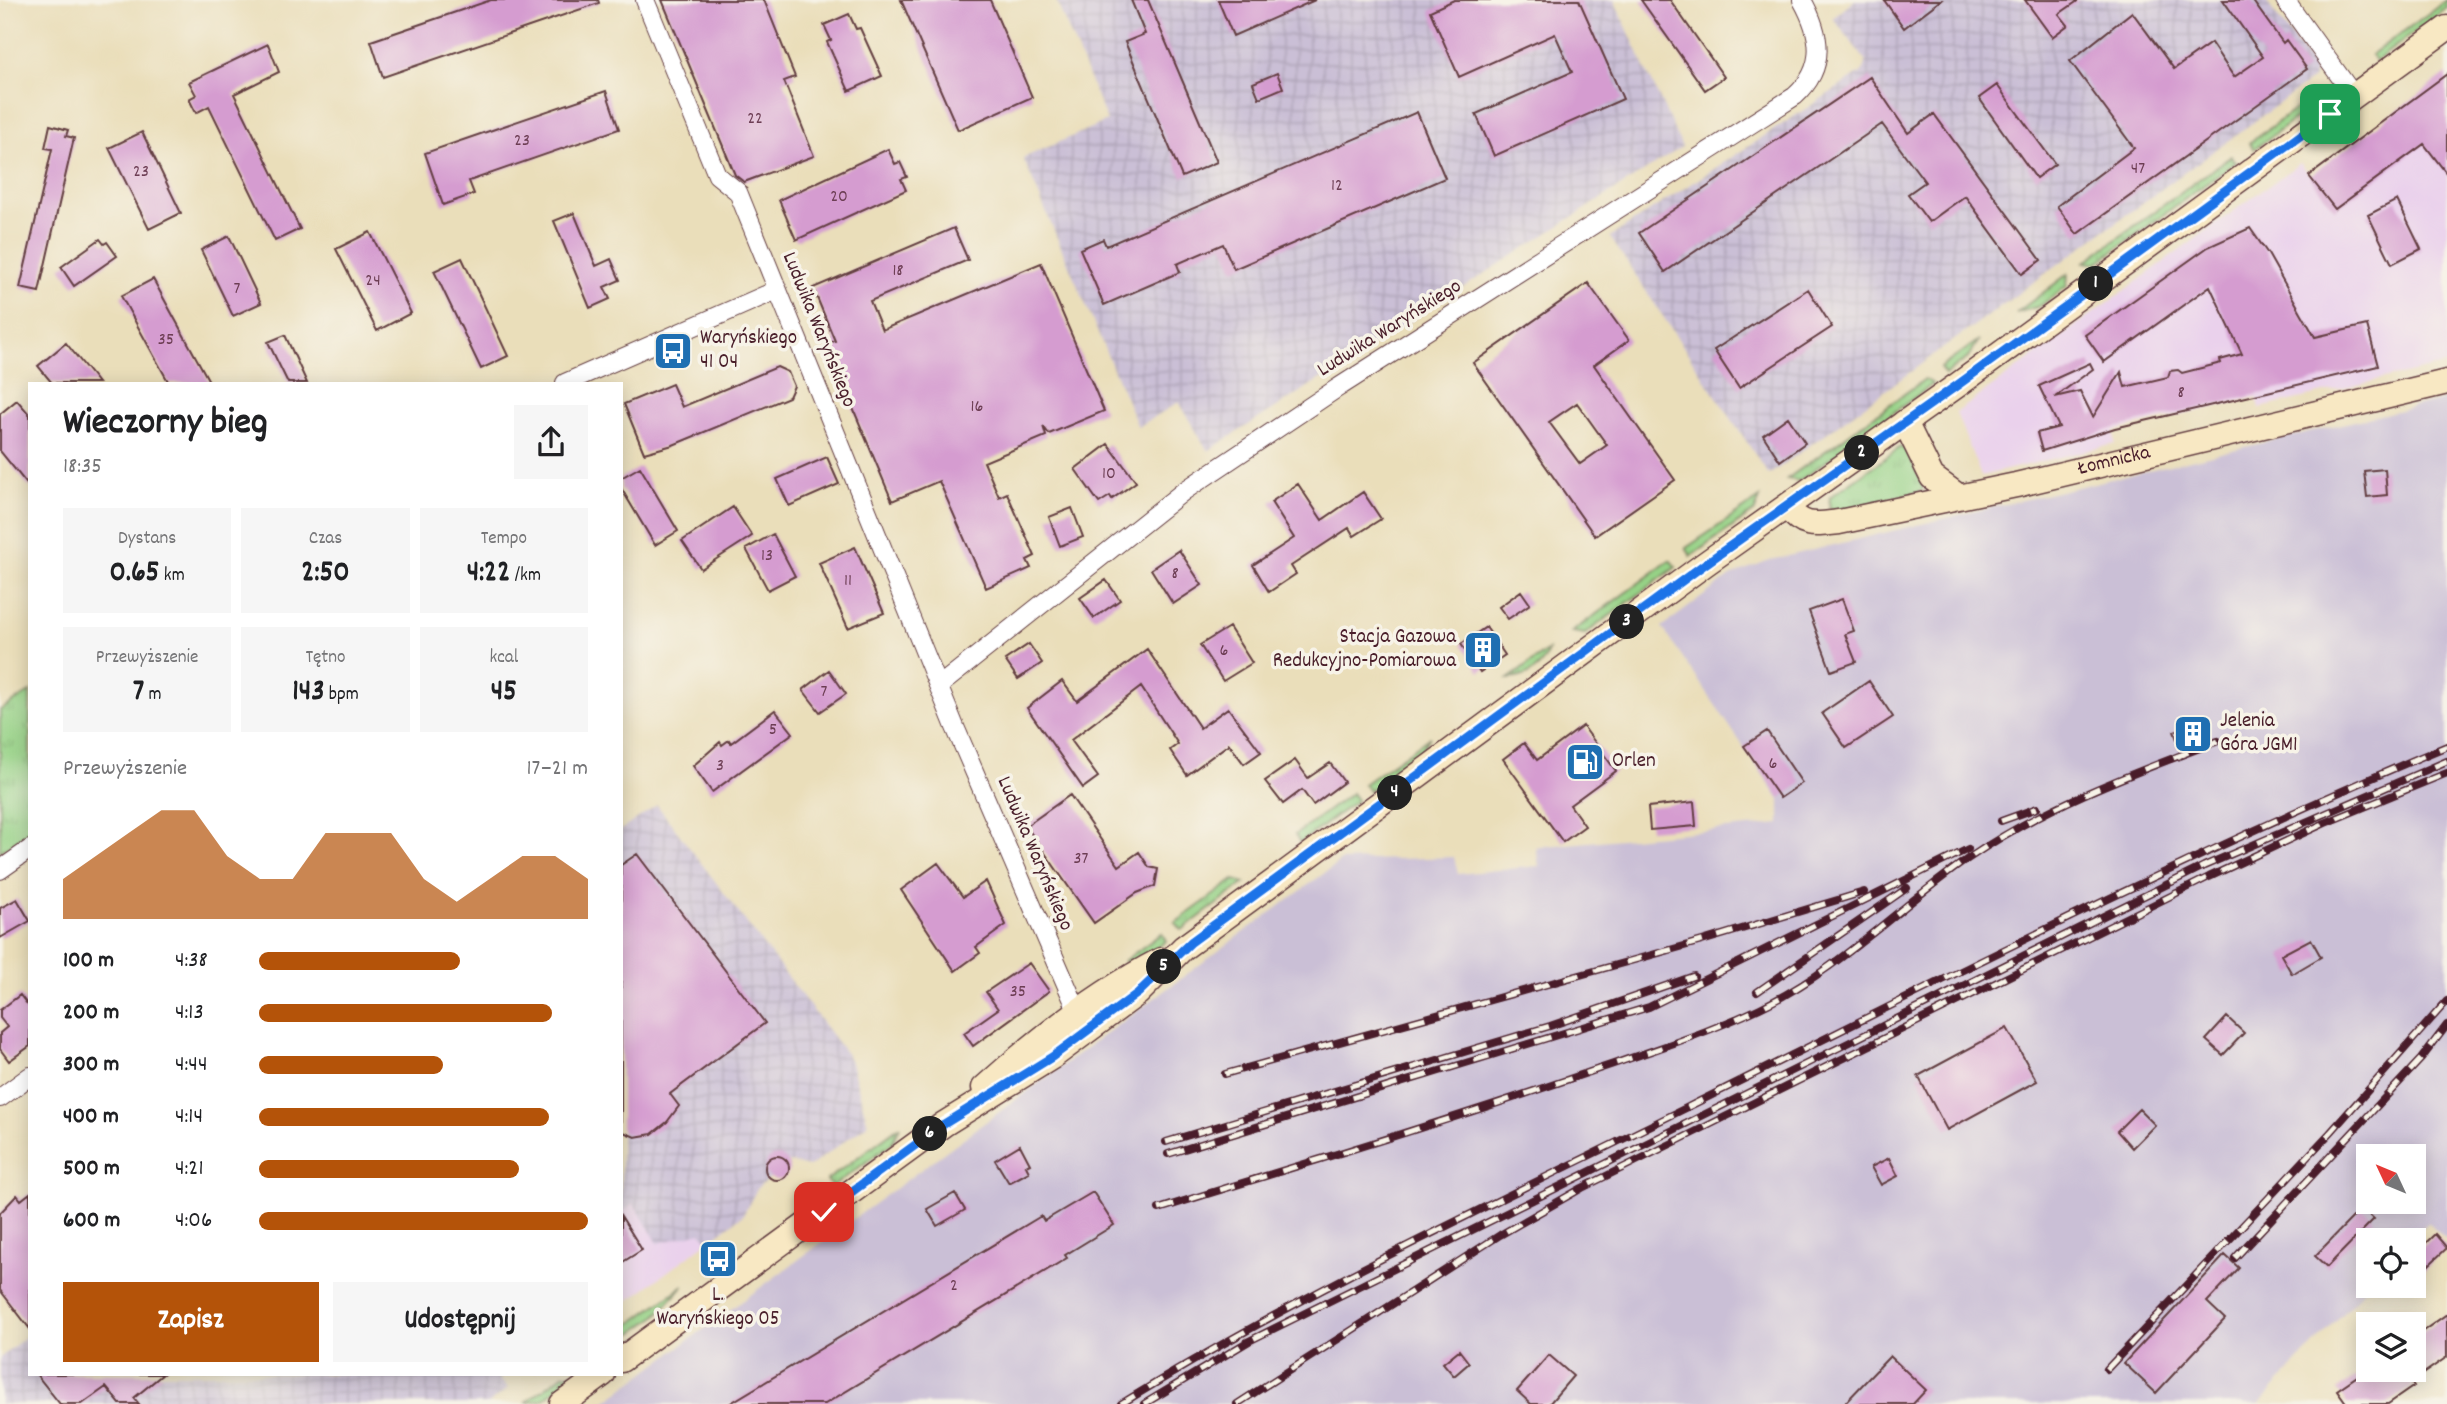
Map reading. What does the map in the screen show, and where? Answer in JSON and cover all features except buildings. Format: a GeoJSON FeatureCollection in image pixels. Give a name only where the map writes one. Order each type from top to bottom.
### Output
{"type":"FeatureCollection","features":[{"type":"Feature","properties":{"kind":"street","name":"Ludwika Waryńskiego"},"geometry":{"type":"LineString","coordinates":[[645,0],[717,176],[738,192],[1066,990],[1080,1011]]}},
{"type":"Feature","properties":{"kind":"street","name":"Ludwika Waryńskiego"},"geometry":{"type":"LineString","coordinates":[[939,685],[1184,491],[1339,387],[1795,96],[1811,79],[1818,59],[1819,43],[1815,27],[1802,0]]}},
{"type":"Feature","properties":{"kind":"street"},"geometry":{"type":"LineString","coordinates":[[2285,0],[2354,96]]}},
{"type":"Feature","properties":{"kind":"street"},"geometry":{"type":"LineString","coordinates":[[944,1124],[1015,1083],[1076,1039],[1138,993],[1183,948],[2447,28]]}},
{"type":"Feature","properties":{"kind":"street"},"geometry":{"type":"LineString","coordinates":[[567,382],[777,290]]}},
{"type":"Feature","properties":{"kind":"street","name":"Łomnicka"},"geometry":{"type":"LineString","coordinates":[[1787,506],[1798,521],[1815,525],[1958,496],[2447,382]]}},
{"type":"Feature","properties":{"kind":"street"},"geometry":{"type":"LineString","coordinates":[[1905,422],[1932,477],[1958,496]]}},
{"type":"Feature","properties":{"kind":"street"},"geometry":{"type":"LineString","coordinates":[[0,870],[28,850]]}},
{"type":"Feature","properties":{"kind":"street"},"geometry":{"type":"LineString","coordinates":[[623,1359],[944,1124],[1016,1059],[1125,978],[1183,948]]}},
{"type":"Feature","properties":{"kind":"street"},"geometry":{"type":"LineString","coordinates":[[1076,1039],[1081,1029],[1080,1011]]}},
{"type":"Feature","properties":{"kind":"street"},"geometry":{"type":"LineString","coordinates":[[0,1098],[28,1077]]}},
{"type":"Feature","properties":{"kind":"street"},"geometry":{"type":"LineString","coordinates":[[562,1404],[600,1376]]}},
{"type":"Feature","properties":{"kind":"shaded area"},"geometry":{"type":"Polygon","coordinates":[[[1056,0],[1614,0],[1682,147],[1208,451],[1179,402],[1138,427],[1023,158],[1107,121],[1056,0]]]}},
{"type":"Feature","properties":{"kind":"shaded area"},"geometry":{"type":"Polygon","coordinates":[[[1855,0],[2265,0],[2314,67],[2314,78],[1769,475],[1610,237],[1862,72],[1866,61],[1833,18],[1855,0]]]}},
{"type":"Feature","properties":{"kind":"shaded area"},"geometry":{"type":"Polygon","coordinates":[[[2447,74],[2447,364],[2260,408],[2257,397],[2114,431],[2115,444],[1981,476],[1956,413],[2300,163],[2310,175],[2447,74]]]}},
{"type":"Feature","properties":{"kind":"shaded area"},"geometry":{"type":"Polygon","coordinates":[[[2447,399],[2447,1240],[2428,1222],[2422,1228],[2356,1228],[2357,1298],[2259,1404],[602,1404],[1341,861],[1454,857],[1458,874],[1539,866],[1536,847],[1780,824],[1780,800],[1662,627],[1730,576],[1767,561],[2447,399]]]}},
{"type":"Feature","properties":{"kind":"shaded area"},"geometry":{"type":"Polygon","coordinates":[[[657,805],[850,1059],[868,1124],[809,1167],[788,1162],[789,1170],[783,1178],[770,1178],[758,1187],[743,1215],[709,1241],[701,1232],[658,1243],[634,1204],[623,1212],[623,829],[657,805]]]}},
{"type":"Feature","properties":{"kind":"shaded area"},"geometry":{"type":"Polygon","coordinates":[[[634,1204],[701,1232],[709,1241],[623,1305],[623,1212],[634,1204]]]}},
{"type":"Feature","properties":{"kind":"shaded area"},"geometry":{"type":"Polygon","coordinates":[[[28,1335],[28,1376],[498,1376],[508,1389],[488,1404],[0,1404],[0,1358],[28,1335]]]}},
{"type":"Feature","properties":{"kind":"green space"},"geometry":{"type":"Polygon","coordinates":[[[2447,0],[2447,8],[2376,61],[2371,55],[2447,0]]]}},
{"type":"Feature","properties":{"kind":"green space"},"geometry":{"type":"Polygon","coordinates":[[[2300,106],[2306,111],[2254,149],[2249,143],[2300,106]]]}},
{"type":"Feature","properties":{"kind":"green space"},"geometry":{"type":"Polygon","coordinates":[[[2231,156],[2236,162],[2096,264],[2085,262],[2231,156]]]}},
{"type":"Feature","properties":{"kind":"green space"},"geometry":{"type":"Polygon","coordinates":[[[2068,274],[2067,286],[2040,306],[2016,313],[2068,274]]]}},
{"type":"Feature","properties":{"kind":"green space"},"geometry":{"type":"Polygon","coordinates":[[[1979,340],[1968,358],[1945,375],[1940,368],[1979,340]]]}},
{"type":"Feature","properties":{"kind":"green space"},"geometry":{"type":"Polygon","coordinates":[[[1925,379],[1933,384],[1799,481],[1787,479],[1925,379]]]}},
{"type":"Feature","properties":{"kind":"green space"},"geometry":{"type":"Polygon","coordinates":[[[1901,447],[1907,450],[1923,486],[1922,491],[1837,511],[1829,507],[1830,497],[1901,447]]]}},
{"type":"Feature","properties":{"kind":"green space"},"geometry":{"type":"Polygon","coordinates":[[[1760,498],[1755,511],[1691,556],[1686,548],[1760,498]]]}},
{"type":"Feature","properties":{"kind":"green space"},"geometry":{"type":"Polygon","coordinates":[[[1670,560],[1676,567],[1585,634],[1572,632],[1670,560]]]}},
{"type":"Feature","properties":{"kind":"green space"},"geometry":{"type":"Polygon","coordinates":[[[1548,650],[1546,657],[1533,671],[1522,677],[1508,679],[1548,650]]]}},
{"type":"Feature","properties":{"kind":"green space"},"geometry":{"type":"Polygon","coordinates":[[[28,693],[28,832],[0,852],[0,710],[28,693]]]}},
{"type":"Feature","properties":{"kind":"green space"},"geometry":{"type":"Polygon","coordinates":[[[1430,737],[1417,756],[1369,791],[1364,784],[1430,737]]]}},
{"type":"Feature","properties":{"kind":"green space"},"geometry":{"type":"Polygon","coordinates":[[[1352,793],[1357,800],[1300,843],[1295,835],[1352,793]]]}},
{"type":"Feature","properties":{"kind":"green space"},"geometry":{"type":"Polygon","coordinates":[[[1234,880],[1245,883],[1182,930],[1175,923],[1234,880]]]}},
{"type":"Feature","properties":{"kind":"green space"},"geometry":{"type":"Polygon","coordinates":[[[1162,933],[1166,941],[1134,965],[1124,961],[1162,933]]]}},
{"type":"Feature","properties":{"kind":"green space"},"geometry":{"type":"Polygon","coordinates":[[[900,1126],[892,1143],[832,1187],[827,1180],[900,1126]]]}},
{"type":"Feature","properties":{"kind":"green space"},"geometry":{"type":"Polygon","coordinates":[[[684,1285],[655,1317],[631,1334],[626,1327],[684,1285]]]}},
{"type":"Feature","properties":{"kind":"green space"},"geometry":{"type":"Polygon","coordinates":[[[561,1376],[574,1376],[542,1400],[525,1403],[561,1376]]]}},
{"type":"Feature","properties":{"kind":"railway"},"geometry":{"type":"LineString","coordinates":[[1159,1209],[1526,1094],[1670,1045],[1738,1018],[1816,976],[1943,877],[1998,839],[2090,792],[2218,741]]}},
{"type":"Feature","properties":{"kind":"railway"},"geometry":{"type":"LineString","coordinates":[[1121,1404],[1259,1324],[1472,1213],[2064,920],[2254,830],[2447,746]]}},
{"type":"Feature","properties":{"kind":"railway"},"geometry":{"type":"LineString","coordinates":[[1144,1404],[1249,1341],[2204,866],[2447,761]]}},
{"type":"Feature","properties":{"kind":"railway"},"geometry":{"type":"LineString","coordinates":[[1237,1404],[1500,1235],[1582,1188],[2209,877],[2325,823],[2447,773]]}},
{"type":"Feature","properties":{"kind":"railway"},"geometry":{"type":"LineString","coordinates":[[2001,821],[2037,808]]}},
{"type":"Feature","properties":{"kind":"railway"},"geometry":{"type":"LineString","coordinates":[[1168,1154],[1649,1007],[1968,849]]}},
{"type":"Feature","properties":{"kind":"railway"},"geometry":{"type":"LineString","coordinates":[[1757,992],[1907,888]]}},
{"type":"Feature","properties":{"kind":"railway"},"geometry":{"type":"LineString","coordinates":[[1225,1074],[1702,941],[1864,892]]}},
{"type":"Feature","properties":{"kind":"railway"},"geometry":{"type":"LineString","coordinates":[[1166,1142],[1550,1026],[1694,976]]}},
{"type":"Feature","properties":{"kind":"railway"},"geometry":{"type":"LineString","coordinates":[[2107,1369],[2330,1133],[2447,1001]]}},
{"type":"Feature","properties":{"kind":"railway"},"geometry":{"type":"LineString","coordinates":[[2235,1258],[2421,1059],[2447,1025]]}},
{"type":"Feature","properties":{"kind":"place","name":"Waryńskiego 41 04"},"geometry":{"type":"Point","coordinates":[673,351]}},
{"type":"Feature","properties":{"kind":"place","name":"Stacja Gazowa Redukcyjno-Pomiarowa"},"geometry":{"type":"Point","coordinates":[1483,650]}},
{"type":"Feature","properties":{"kind":"place","name":"Jelenia Góra JGM1"},"geometry":{"type":"Point","coordinates":[2193,734]}},
{"type":"Feature","properties":{"kind":"place","name":"Orlen"},"geometry":{"type":"Point","coordinates":[1585,762]}},
{"type":"Feature","properties":{"kind":"place","name":"L. Waryńskiego 05"},"geometry":{"type":"Point","coordinates":[718,1259]}},
{"type":"Feature","properties":{"kind":"route"},"geometry":{"type":"LineString","coordinates":[[824,1212],[944,1124],[1015,1083],[1052,1057],[1138,993],[1191,942],[1705,564],[1959,384],[2330,114]]}}]}
